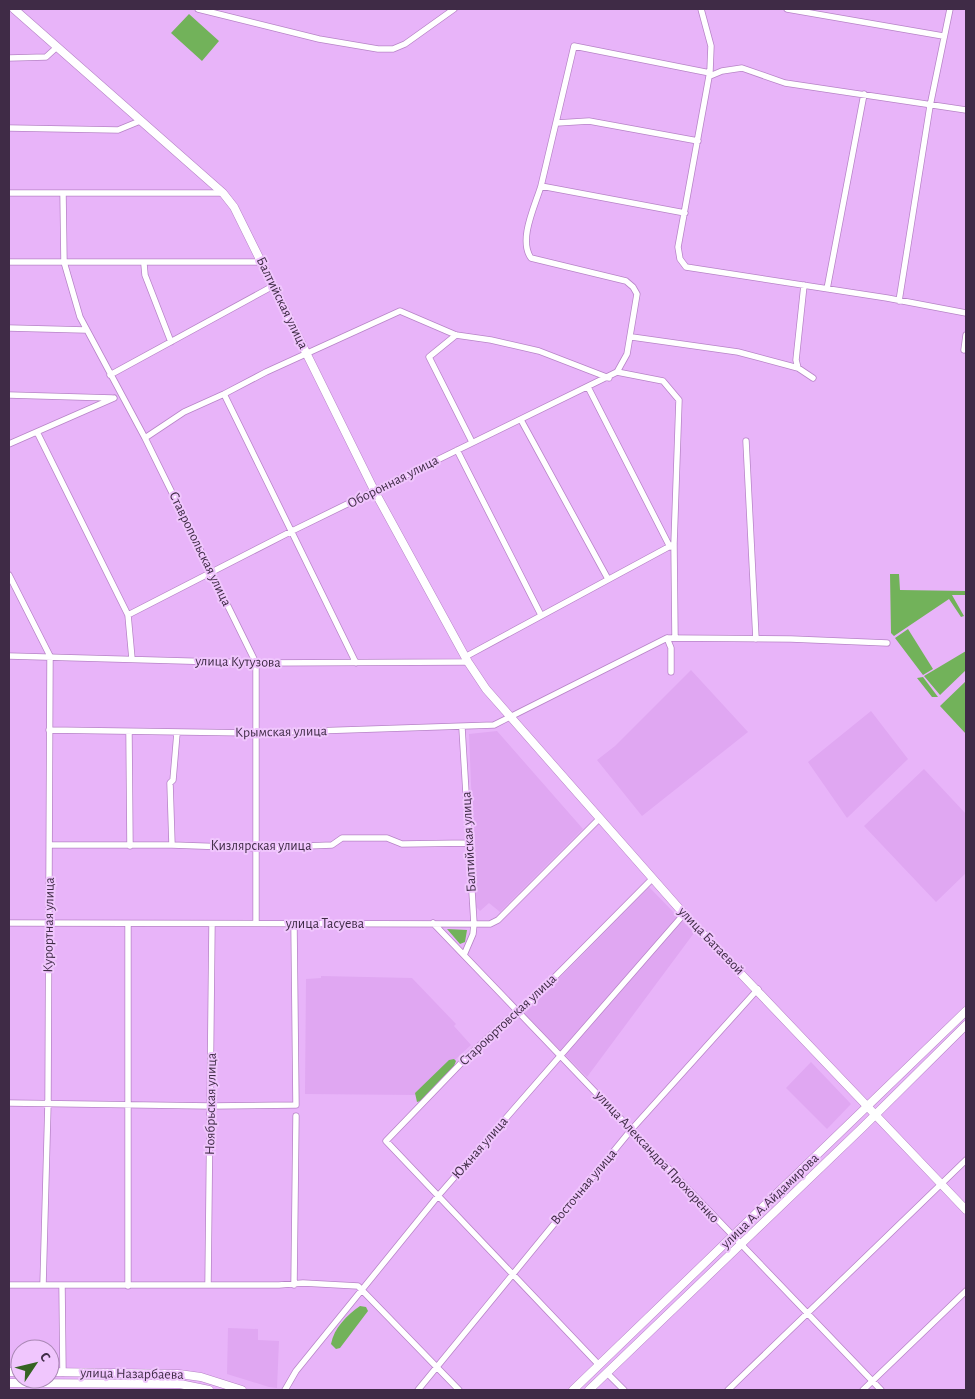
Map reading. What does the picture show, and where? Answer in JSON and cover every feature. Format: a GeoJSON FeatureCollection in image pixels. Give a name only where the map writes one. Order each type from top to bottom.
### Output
{"type":"FeatureCollection","features":[{"type":"Feature","properties":{"kind":"main road","name":"Балтийская улица"},"geometry":{"type":"LineString","coordinates":[[14,9],[223,193],[244,224],[306,355],[375,492],[466,659]]}},
{"type":"Feature","properties":{"kind":"main road","name":"улица Батаевой"},"geometry":{"type":"LineString","coordinates":[[466,659],[486,689],[652,879],[966,1210]]}},
{"type":"Feature","properties":{"kind":"main road","name":"улица А.А.Айдамирова"},"geometry":{"type":"LineString","coordinates":[[573,1390],[966,1011]]}},
{"type":"Feature","properties":{"kind":"main road","name":"улица А.А.Айдамирова"},"geometry":{"type":"LineString","coordinates":[[589,1390],[741,1245],[966,1025]]}},
{"type":"Feature","properties":{"kind":"main road","name":"улица Назарбаева"},"geometry":{"type":"LineString","coordinates":[[60,1373],[180,1374],[201,1376],[242,1390]]}},
{"type":"Feature","properties":{"kind":"main road","name":"улица Назарбаева"},"geometry":{"type":"LineString","coordinates":[[9,1383],[61,1387],[180,1384],[210,1390]]}},
{"type":"Feature","properties":{"kind":"street"},"geometry":{"type":"LineString","coordinates":[[198,9],[319,38],[378,49],[393,49],[405,44],[454,9]]}},
{"type":"Feature","properties":{"kind":"street"},"geometry":{"type":"LineString","coordinates":[[701,9],[711,46],[710,75],[678,247],[680,259],[686,267],[966,313]]}},
{"type":"Feature","properties":{"kind":"street"},"geometry":{"type":"LineString","coordinates":[[787,9],[943,36]]}},
{"type":"Feature","properties":{"kind":"street"},"geometry":{"type":"LineString","coordinates":[[899,302],[930,106],[950,9]]}},
{"type":"Feature","properties":{"kind":"street","name":"Оборонная улица"},"geometry":{"type":"LineString","coordinates":[[128,615],[292,531],[375,492],[472,442],[609,378],[617,372],[624,364],[632,337],[637,294],[633,287],[626,282],[537,261],[527,253],[526,238],[557,123],[574,46],[710,75]]}},
{"type":"Feature","properties":{"kind":"street"},"geometry":{"type":"LineString","coordinates":[[9,58],[46,57],[57,47]]}},
{"type":"Feature","properties":{"kind":"street"},"geometry":{"type":"LineString","coordinates":[[710,75],[742,68],[785,83],[966,110]]}},
{"type":"Feature","properties":{"kind":"street"},"geometry":{"type":"LineString","coordinates":[[827,289],[864,94]]}},
{"type":"Feature","properties":{"kind":"street"},"geometry":{"type":"LineString","coordinates":[[9,128],[118,130],[140,120]]}},
{"type":"Feature","properties":{"kind":"street"},"geometry":{"type":"LineString","coordinates":[[557,123],[589,121],[698,142]]}},
{"type":"Feature","properties":{"kind":"street"},"geometry":{"type":"LineString","coordinates":[[541,186],[685,213]]}},
{"type":"Feature","properties":{"kind":"street"},"geometry":{"type":"LineString","coordinates":[[9,193],[223,193]]}},
{"type":"Feature","properties":{"kind":"street","name":"Ставропольская улица"},"geometry":{"type":"LineString","coordinates":[[63,193],[64,262],[85,330],[145,438],[256,663],[256,923]]}},
{"type":"Feature","properties":{"kind":"street"},"geometry":{"type":"LineString","coordinates":[[9,262],[144,264],[262,262]]}},
{"type":"Feature","properties":{"kind":"street"},"geometry":{"type":"LineString","coordinates":[[144,264],[145,275],[171,342]]}},
{"type":"Feature","properties":{"kind":"street"},"geometry":{"type":"LineString","coordinates":[[798,368],[796,360],[804,285]]}},
{"type":"Feature","properties":{"kind":"street"},"geometry":{"type":"LineString","coordinates":[[110,375],[273,286]]}},
{"type":"Feature","properties":{"kind":"street"},"geometry":{"type":"LineString","coordinates":[[145,438],[184,412],[266,372],[400,311],[456,335],[491,340],[539,351],[609,378]]}},
{"type":"Feature","properties":{"kind":"street"},"geometry":{"type":"LineString","coordinates":[[9,328],[85,330]]}},
{"type":"Feature","properties":{"kind":"street"},"geometry":{"type":"LineString","coordinates":[[964,350],[966,334]]}},
{"type":"Feature","properties":{"kind":"street"},"geometry":{"type":"LineString","coordinates":[[456,335],[429,357],[472,442]]}},
{"type":"Feature","properties":{"kind":"street"},"geometry":{"type":"LineString","coordinates":[[632,337],[738,352],[798,368],[813,378]]}},
{"type":"Feature","properties":{"kind":"street"},"geometry":{"type":"LineString","coordinates":[[617,372],[662,381],[679,400],[672,546],[675,638]]}},
{"type":"Feature","properties":{"kind":"street"},"geometry":{"type":"LineString","coordinates":[[588,387],[672,546]]}},
{"type":"Feature","properties":{"kind":"street"},"geometry":{"type":"LineString","coordinates":[[224,394],[356,663]]}},
{"type":"Feature","properties":{"kind":"street"},"geometry":{"type":"LineString","coordinates":[[9,395],[122,397]]}},
{"type":"Feature","properties":{"kind":"street"},"geometry":{"type":"LineString","coordinates":[[9,444],[114,398]]}},
{"type":"Feature","properties":{"kind":"street"},"geometry":{"type":"LineString","coordinates":[[521,420],[608,579]]}},
{"type":"Feature","properties":{"kind":"street"},"geometry":{"type":"LineString","coordinates":[[37,432],[128,615],[132,659]]}},
{"type":"Feature","properties":{"kind":"street"},"geometry":{"type":"LineString","coordinates":[[746,441],[756,639]]}},
{"type":"Feature","properties":{"kind":"street"},"geometry":{"type":"LineString","coordinates":[[457,450],[541,614]]}},
{"type":"Feature","properties":{"kind":"street"},"geometry":{"type":"LineString","coordinates":[[466,659],[541,614],[672,546]]}},
{"type":"Feature","properties":{"kind":"street","name":"Курортная улица"},"geometry":{"type":"LineString","coordinates":[[9,575],[50,656],[48,1103],[43,1285]]}},
{"type":"Feature","properties":{"kind":"street"},"geometry":{"type":"LineString","coordinates":[[671,672],[671,648],[667,638],[887,643]]}},
{"type":"Feature","properties":{"kind":"street","name":"Крымская улица"},"geometry":{"type":"LineString","coordinates":[[50,730],[177,733],[462,728],[494,725],[667,638]]}},
{"type":"Feature","properties":{"kind":"street","name":"улица Кутузова"},"geometry":{"type":"LineString","coordinates":[[9,656],[256,663],[356,663],[466,659]]}},
{"type":"Feature","properties":{"kind":"street","name":"Балтийская улица"},"geometry":{"type":"LineString","coordinates":[[462,728],[474,924],[473,934],[464,955]]}},
{"type":"Feature","properties":{"kind":"street"},"geometry":{"type":"LineString","coordinates":[[129,732],[130,846]]}},
{"type":"Feature","properties":{"kind":"street"},"geometry":{"type":"LineString","coordinates":[[172,845],[170,783],[173,780],[177,733]]}},
{"type":"Feature","properties":{"kind":"street","name":"улица Тасуева"},"geometry":{"type":"LineString","coordinates":[[9,923],[490,924],[498,920],[599,819]]}},
{"type":"Feature","properties":{"kind":"street","name":"Кизлярская улица"},"geometry":{"type":"LineString","coordinates":[[50,845],[172,845],[256,848],[332,846],[342,838],[387,838],[402,844],[469,843]]}},
{"type":"Feature","properties":{"kind":"street","name":"Староюртовская улица"},"geometry":{"type":"LineString","coordinates":[[438,1196],[386,1141],[468,1056],[508,1019],[519,1013],[652,879]]}},
{"type":"Feature","properties":{"kind":"street","name":"Южная улица"},"geometry":{"type":"LineString","coordinates":[[285,1390],[296,1371],[438,1196],[684,914]]}},
{"type":"Feature","properties":{"kind":"street","name":"улица Александра Прохоренко"},"geometry":{"type":"LineString","coordinates":[[433,923],[562,1055],[631,1130],[881,1390]]}},
{"type":"Feature","properties":{"kind":"street"},"geometry":{"type":"LineString","coordinates":[[128,924],[128,1286]]}},
{"type":"Feature","properties":{"kind":"street","name":"Ноябрьская улица"},"geometry":{"type":"LineString","coordinates":[[208,1285],[212,924]]}},
{"type":"Feature","properties":{"kind":"street"},"geometry":{"type":"LineString","coordinates":[[9,1103],[211,1106],[296,1105],[294,925]]}},
{"type":"Feature","properties":{"kind":"street","name":"Восточная улица"},"geometry":{"type":"LineString","coordinates":[[418,1390],[631,1130],[758,989]]}},
{"type":"Feature","properties":{"kind":"street"},"geometry":{"type":"LineString","coordinates":[[294,1284],[296,1116]]}},
{"type":"Feature","properties":{"kind":"street"},"geometry":{"type":"LineString","coordinates":[[728,1390],[966,1160]]}},
{"type":"Feature","properties":{"kind":"street"},"geometry":{"type":"LineString","coordinates":[[438,1196],[599,1365]]}},
{"type":"Feature","properties":{"kind":"street"},"geometry":{"type":"LineString","coordinates":[[9,1285],[294,1284],[358,1286],[459,1390]]}},
{"type":"Feature","properties":{"kind":"street"},"geometry":{"type":"LineString","coordinates":[[62,1285],[63,1373]]}},
{"type":"Feature","properties":{"kind":"street"},"geometry":{"type":"LineString","coordinates":[[863,1390],[966,1291]]}},
{"type":"Feature","properties":{"kind":"street"},"geometry":{"type":"LineString","coordinates":[[607,1373],[624,1390]]}},
{"type":"Feature","properties":{"kind":"shaded area"},"geometry":{"type":"Polygon","coordinates":[[[691,670],[748,732],[642,816],[597,760],[615,746],[691,670]]]}},
{"type":"Feature","properties":{"kind":"shaded area"},"geometry":{"type":"Polygon","coordinates":[[[871,711],[908,759],[847,818],[808,762],[871,711]]]}},
{"type":"Feature","properties":{"kind":"shaded area"},"geometry":{"type":"Polygon","coordinates":[[[497,731],[583,829],[500,912],[489,903],[480,911],[476,907],[469,734],[497,731]]]}},
{"type":"Feature","properties":{"kind":"shaded area"},"geometry":{"type":"Polygon","coordinates":[[[924,769],[966,814],[966,873],[936,902],[864,826],[924,769]]]}},
{"type":"Feature","properties":{"kind":"shaded area"},"geometry":{"type":"Polygon","coordinates":[[[649,887],[694,933],[587,1077],[524,1014],[649,887]]]}},
{"type":"Feature","properties":{"kind":"shaded area"},"geometry":{"type":"Polygon","coordinates":[[[321,976],[412,978],[456,1024],[454,1026],[471,1045],[417,1095],[305,1094],[306,979],[321,978],[321,976]]]}},
{"type":"Feature","properties":{"kind":"shaded area"},"geometry":{"type":"Polygon","coordinates":[[[811,1062],[851,1104],[827,1129],[786,1088],[811,1062]]]}},
{"type":"Feature","properties":{"kind":"shaded area"},"geometry":{"type":"Polygon","coordinates":[[[228,1328],[258,1329],[258,1340],[279,1341],[277,1388],[227,1374],[228,1328]]]}},
{"type":"Feature","properties":{"kind":"green space"},"geometry":{"type":"Polygon","coordinates":[[[189,14],[219,41],[202,61],[171,33],[189,14]]]}},
{"type":"Feature","properties":{"kind":"green space"},"geometry":{"type":"Polygon","coordinates":[[[890,574],[899,574],[900,590],[966,591],[966,595],[952,595],[964,616],[961,617],[949,599],[894,636],[891,633],[890,574]]]}},
{"type":"Feature","properties":{"kind":"green space"},"geometry":{"type":"Polygon","coordinates":[[[908,629],[933,669],[923,675],[895,638],[908,629]]]}},
{"type":"Feature","properties":{"kind":"green space"},"geometry":{"type":"Polygon","coordinates":[[[966,651],[966,670],[940,695],[924,676],[966,651]]]}},
{"type":"Feature","properties":{"kind":"green space"},"geometry":{"type":"Polygon","coordinates":[[[923,677],[938,697],[932,697],[917,678],[923,677]]]}},
{"type":"Feature","properties":{"kind":"green space"},"geometry":{"type":"Polygon","coordinates":[[[966,681],[966,734],[940,706],[966,681]]]}},
{"type":"Feature","properties":{"kind":"green space"},"geometry":{"type":"Polygon","coordinates":[[[447,929],[467,930],[465,942],[460,944],[447,929]]]}},
{"type":"Feature","properties":{"kind":"green space"},"geometry":{"type":"Polygon","coordinates":[[[454,1059],[456,1061],[454,1066],[425,1096],[424,1100],[417,1102],[415,1093],[449,1060],[454,1059]]]}},
{"type":"Feature","properties":{"kind":"green space"},"geometry":{"type":"Polygon","coordinates":[[[360,1306],[366,1307],[368,1311],[340,1348],[336,1349],[331,1344],[338,1327],[350,1313],[360,1306]]]}}]}
